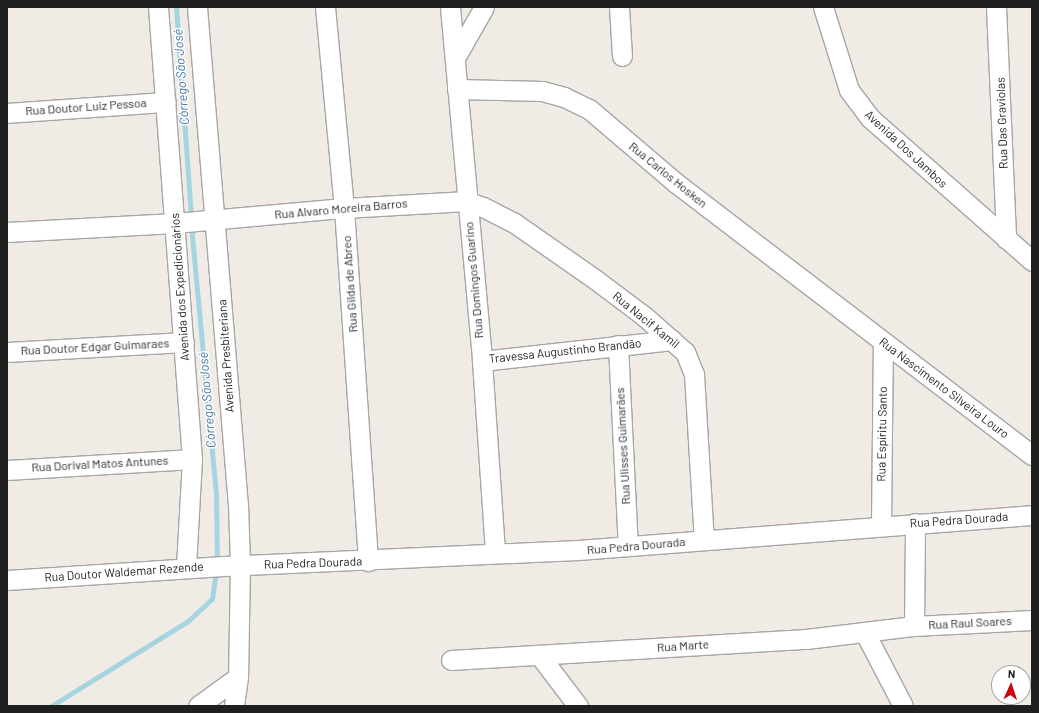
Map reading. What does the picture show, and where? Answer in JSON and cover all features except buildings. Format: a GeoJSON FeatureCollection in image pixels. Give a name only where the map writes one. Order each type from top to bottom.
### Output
{"type":"FeatureCollection","features":[{"type":"Feature","properties":{"kind":"street","name":"Avenida dos Expedicionários"},"geometry":{"type":"LineString","coordinates":[[158,7],[166,102],[194,222],[184,342],[192,459],[186,568]]}},
{"type":"Feature","properties":{"kind":"street","name":"Avenida Presbiteriana"},"geometry":{"type":"LineString","coordinates":[[197,7],[194,222],[226,566],[238,677],[234,706]]}},
{"type":"Feature","properties":{"kind":"street","name":"Rua Gilda de Abreo"},"geometry":{"type":"LineString","coordinates":[[325,7],[344,208],[368,561]]}},
{"type":"Feature","properties":{"kind":"street","name":"Rua Domingos Guarino"},"geometry":{"type":"LineString","coordinates":[[450,7],[482,361],[495,553]]}},
{"type":"Feature","properties":{"kind":"street"},"geometry":{"type":"LineString","coordinates":[[455,58],[484,7]]}},
{"type":"Feature","properties":{"kind":"street"},"geometry":{"type":"LineString","coordinates":[[619,7],[622,56]]}},
{"type":"Feature","properties":{"kind":"street","name":"Avenida Dos Jambos"},"geometry":{"type":"LineString","coordinates":[[823,7],[849,90],[870,118],[1032,261]]}},
{"type":"Feature","properties":{"kind":"street","name":"Rua Das Graviolas"},"geometry":{"type":"LineString","coordinates":[[996,7],[1006,239]]}},
{"type":"Feature","properties":{"kind":"street","name":"Rua Carlos Hosken"},"geometry":{"type":"LineString","coordinates":[[457,89],[542,92],[564,97],[589,109],[676,183],[856,321]]}},
{"type":"Feature","properties":{"kind":"street","name":"Rua Doutor Luiz Pessoa"},"geometry":{"type":"LineString","coordinates":[[7,113],[166,102]]}},
{"type":"Feature","properties":{"kind":"street","name":"Rua Alvaro Moreira Barros"},"geometry":{"type":"LineString","coordinates":[[7,232],[194,222],[344,208],[467,201]]}},
{"type":"Feature","properties":{"kind":"street","name":"Rua Nacif Kamil"},"geometry":{"type":"LineString","coordinates":[[467,201],[513,222],[596,280],[685,352],[694,374],[704,540]]}},
{"type":"Feature","properties":{"kind":"street","name":"Rua Nascimento Silveira Louro"},"geometry":{"type":"LineString","coordinates":[[856,321],[1032,455]]}},
{"type":"Feature","properties":{"kind":"street","name":"Travessa Augustinho Brandão"},"geometry":{"type":"LineString","coordinates":[[482,361],[672,340]]}},
{"type":"Feature","properties":{"kind":"street","name":"Rua Doutor Edgar Guimaraes"},"geometry":{"type":"LineString","coordinates":[[7,352],[184,342]]}},
{"type":"Feature","properties":{"kind":"street","name":"Rua Espíritu Santo"},"geometry":{"type":"LineString","coordinates":[[881,526],[883,343]]}},
{"type":"Feature","properties":{"kind":"street","name":"Rua Ulisses Guimarães"},"geometry":{"type":"LineString","coordinates":[[618,345],[628,546]]}},
{"type":"Feature","properties":{"kind":"street","name":"Rua Dorival Matos Antunes"},"geometry":{"type":"LineString","coordinates":[[7,470],[192,459]]}},
{"type":"Feature","properties":{"kind":"street","name":"Rua Pedra Dourada"},"geometry":{"type":"LineString","coordinates":[[226,566],[368,561],[628,546],[1032,515]]}},
{"type":"Feature","properties":{"kind":"street","name":"Rua Raul Soares"},"geometry":{"type":"LineString","coordinates":[[915,523],[914,626],[1032,620]]}},
{"type":"Feature","properties":{"kind":"street","name":"Rua Doutor Waldemar Rezende"},"geometry":{"type":"LineString","coordinates":[[7,580],[226,566]]}},
{"type":"Feature","properties":{"kind":"street","name":"Rua Marte"},"geometry":{"type":"LineString","coordinates":[[451,660],[540,656],[865,633],[914,626]]}},
{"type":"Feature","properties":{"kind":"street"},"geometry":{"type":"LineString","coordinates":[[865,633],[903,706]]}},
{"type":"Feature","properties":{"kind":"street"},"geometry":{"type":"LineString","coordinates":[[540,656],[578,706]]}},
{"type":"Feature","properties":{"kind":"street"},"geometry":{"type":"LineString","coordinates":[[198,706],[238,677]]}},
{"type":"Feature","properties":{"kind":"waterway","name":"Córrego São José"},"geometry":{"type":"LineString","coordinates":[[176,7],[191,217]]}},
{"type":"Feature","properties":{"kind":"waterway","name":"Córrego São José"},"geometry":{"type":"LineString","coordinates":[[191,225],[216,493],[217,562]]}},
{"type":"Feature","properties":{"kind":"waterway","name":"Córrego São José"},"geometry":{"type":"LineString","coordinates":[[51,706],[188,621],[212,599],[216,570]]}}]}
